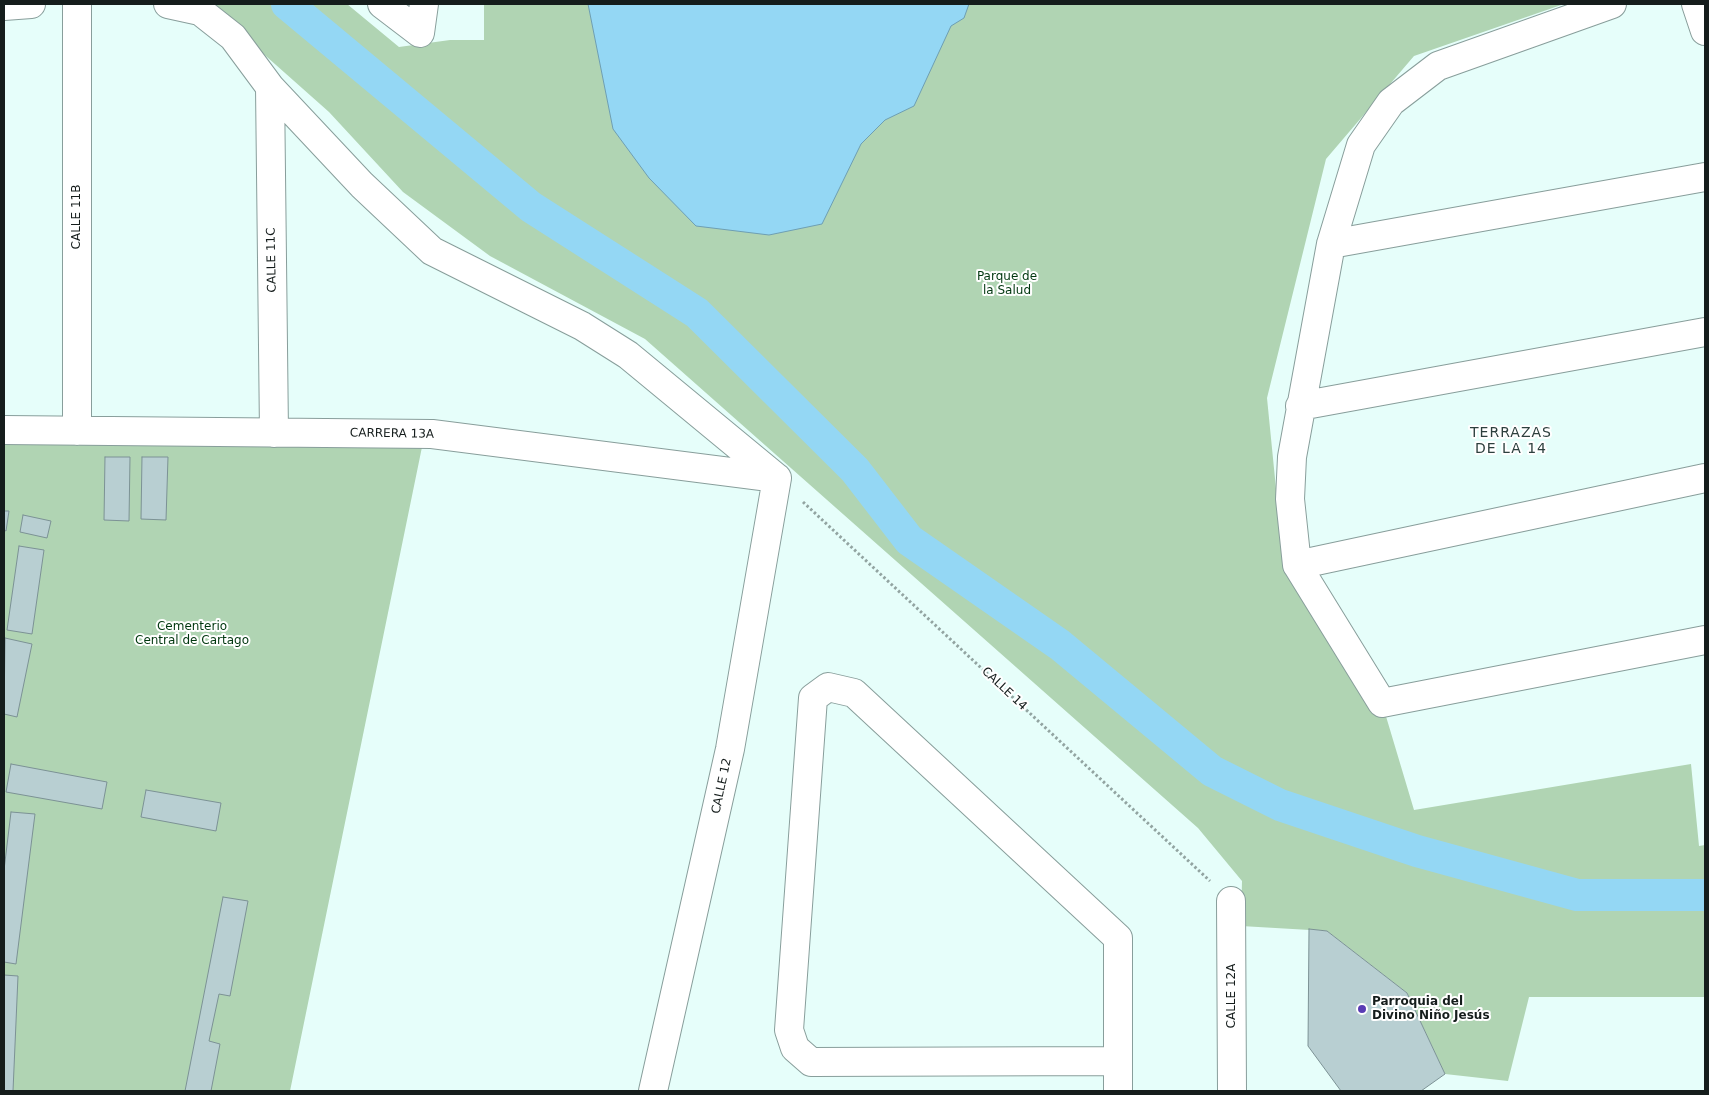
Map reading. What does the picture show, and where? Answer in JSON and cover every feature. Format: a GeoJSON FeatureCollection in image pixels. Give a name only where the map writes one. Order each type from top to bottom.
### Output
{"type":"FeatureCollection","features":[{"type":"Feature","properties":{"kind":"street"},"geometry":{"type":"LineString","coordinates":[[4,6],[31,4]]}},
{"type":"Feature","properties":{"kind":"street","name":"CALLE 11B"},"geometry":{"type":"LineString","coordinates":[[77,4],[77,431]]}},
{"type":"Feature","properties":{"kind":"street"},"geometry":{"type":"LineString","coordinates":[[168,4],[200,11],[233,37],[270,87],[362,185],[432,251],[582,326],[628,355],[777,478]]}},
{"type":"Feature","properties":{"kind":"street"},"geometry":{"type":"LineString","coordinates":[[382,4],[420,33],[424,4]]}},
{"type":"Feature","properties":{"kind":"street"},"geometry":{"type":"LineString","coordinates":[[1612,4],[1438,66],[1391,102],[1361,145],[1331,244],[1292,457],[1290,499],[1296,565],[1382,703],[1705,640]]}},
{"type":"Feature","properties":{"kind":"street"},"geometry":{"type":"LineString","coordinates":[[1696,4],[1705,31]]}},
{"type":"Feature","properties":{"kind":"street","name":"CALLE 11C"},"geometry":{"type":"LineString","coordinates":[[270,87],[274,433]]}},
{"type":"Feature","properties":{"kind":"street"},"geometry":{"type":"LineString","coordinates":[[1331,244],[1705,177]]}},
{"type":"Feature","properties":{"kind":"street"},"geometry":{"type":"LineString","coordinates":[[1300,406],[1705,332]]}},
{"type":"Feature","properties":{"kind":"street","name":"CARRERA 13A"},"geometry":{"type":"LineString","coordinates":[[4,430],[432,434],[777,478]]}},
{"type":"Feature","properties":{"kind":"street","name":"CALLE 12"},"geometry":{"type":"LineString","coordinates":[[653,1091],[730,749],[777,478]]}},
{"type":"Feature","properties":{"kind":"street"},"geometry":{"type":"LineString","coordinates":[[1296,565],[1705,478]]}},
{"type":"Feature","properties":{"kind":"street"},"geometry":{"type":"LineString","coordinates":[[1118,1061],[811,1062],[795,1048],[789,1030],[813,698],[828,686],[854,693],[1118,938],[1118,1061],[1118,1091]]}},
{"type":"Feature","properties":{"kind":"street","name":"CALLE 12A"},"geometry":{"type":"LineString","coordinates":[[1231,901],[1232,1091]]}},
{"type":"Feature","properties":{"kind":"path","name":"CALLE 14"},"geometry":{"type":"LineString","coordinates":[[777,478],[1231,901]]}},
{"type":"Feature","properties":{"kind":"green space","name":"Parque de la Salud"},"geometry":{"type":"Polygon","coordinates":[[[191,4],[347,4],[399,47],[450,40],[484,40],[484,4],[1564,4],[1414,56],[1326,159],[1267,398],[1284,569],[1385,713],[1414,810],[1691,764],[1699,846],[1705,845],[1705,997],[1529,997],[1508,1081],[1445,1074],[1407,993],[1327,931],[1241,926],[1242,881],[1198,828],[645,339],[490,256],[403,192],[329,112],[214,10],[191,4]]]}},
{"type":"Feature","properties":{"kind":"green space","name":"Cementerio Central de Cartago"},"geometry":{"type":"Polygon","coordinates":[[[4,443],[422,447],[290,1091],[4,1091],[4,443]]]}},
{"type":"Feature","properties":{"kind":"water"},"geometry":{"type":"Polygon","coordinates":[[[588,4],[969,4],[964,18],[951,26],[914,106],[885,120],[861,144],[822,224],[769,235],[696,226],[649,178],[613,129],[588,4]]]}},
{"type":"Feature","properties":{"kind":"building"},"geometry":{"type":"Polygon","coordinates":[[[105,457],[130,457],[129,521],[104,520],[105,457]]]}},
{"type":"Feature","properties":{"kind":"building"},"geometry":{"type":"Polygon","coordinates":[[[142,457],[168,457],[166,520],[141,519],[142,457]]]}},
{"type":"Feature","properties":{"kind":"building"},"geometry":{"type":"Polygon","coordinates":[[[4,511],[9,511],[6,531],[4,530],[4,511]]]}},
{"type":"Feature","properties":{"kind":"building"},"geometry":{"type":"Polygon","coordinates":[[[23,515],[51,521],[47,538],[20,532],[23,515]]]}},
{"type":"Feature","properties":{"kind":"building"},"geometry":{"type":"Polygon","coordinates":[[[19,546],[44,550],[32,634],[7,630],[19,546]]]}},
{"type":"Feature","properties":{"kind":"building"},"geometry":{"type":"Polygon","coordinates":[[[5,638],[32,644],[17,717],[4,714],[5,638]]]}},
{"type":"Feature","properties":{"kind":"building"},"geometry":{"type":"Polygon","coordinates":[[[11,764],[107,782],[102,809],[6,792],[11,764]]]}},
{"type":"Feature","properties":{"kind":"building"},"geometry":{"type":"Polygon","coordinates":[[[146,790],[221,803],[216,831],[141,817],[146,790]]]}},
{"type":"Feature","properties":{"kind":"building"},"geometry":{"type":"Polygon","coordinates":[[[11,812],[35,814],[16,964],[4,962],[4,870],[11,812]]]}},
{"type":"Feature","properties":{"kind":"building"},"geometry":{"type":"Polygon","coordinates":[[[223,897],[248,901],[230,996],[219,994],[209,1041],[220,1044],[211,1091],[185,1091],[223,897]]]}},
{"type":"Feature","properties":{"kind":"building","name":"Parroquia del Divino Niño Jesús"},"geometry":{"type":"Polygon","coordinates":[[[1309,929],[1327,931],[1407,993],[1445,1074],[1421,1091],[1341,1091],[1308,1046],[1309,929]]]}},
{"type":"Feature","properties":{"kind":"building"},"geometry":{"type":"Polygon","coordinates":[[[4,975],[18,976],[13,1091],[4,1091],[4,975]]]}},
{"type":"Feature","properties":{"kind":"waterway"},"geometry":{"type":"LineString","coordinates":[[287,4],[531,207],[697,313],[855,470],[909,540],[1060,645],[1212,771],[1280,805],[1417,851],[1577,895],[1705,895]]}},
{"type":"Feature","properties":{"kind":"place","name":"Parroquia del Divino Niño Jesús"},"geometry":{"type":"Point","coordinates":[1362,1009]}},
{"type":"Feature","properties":{"kind":"district","name":"TERRAZAS DE LA 14"},"geometry":{"type":"Point","coordinates":[1511,442]}}]}
